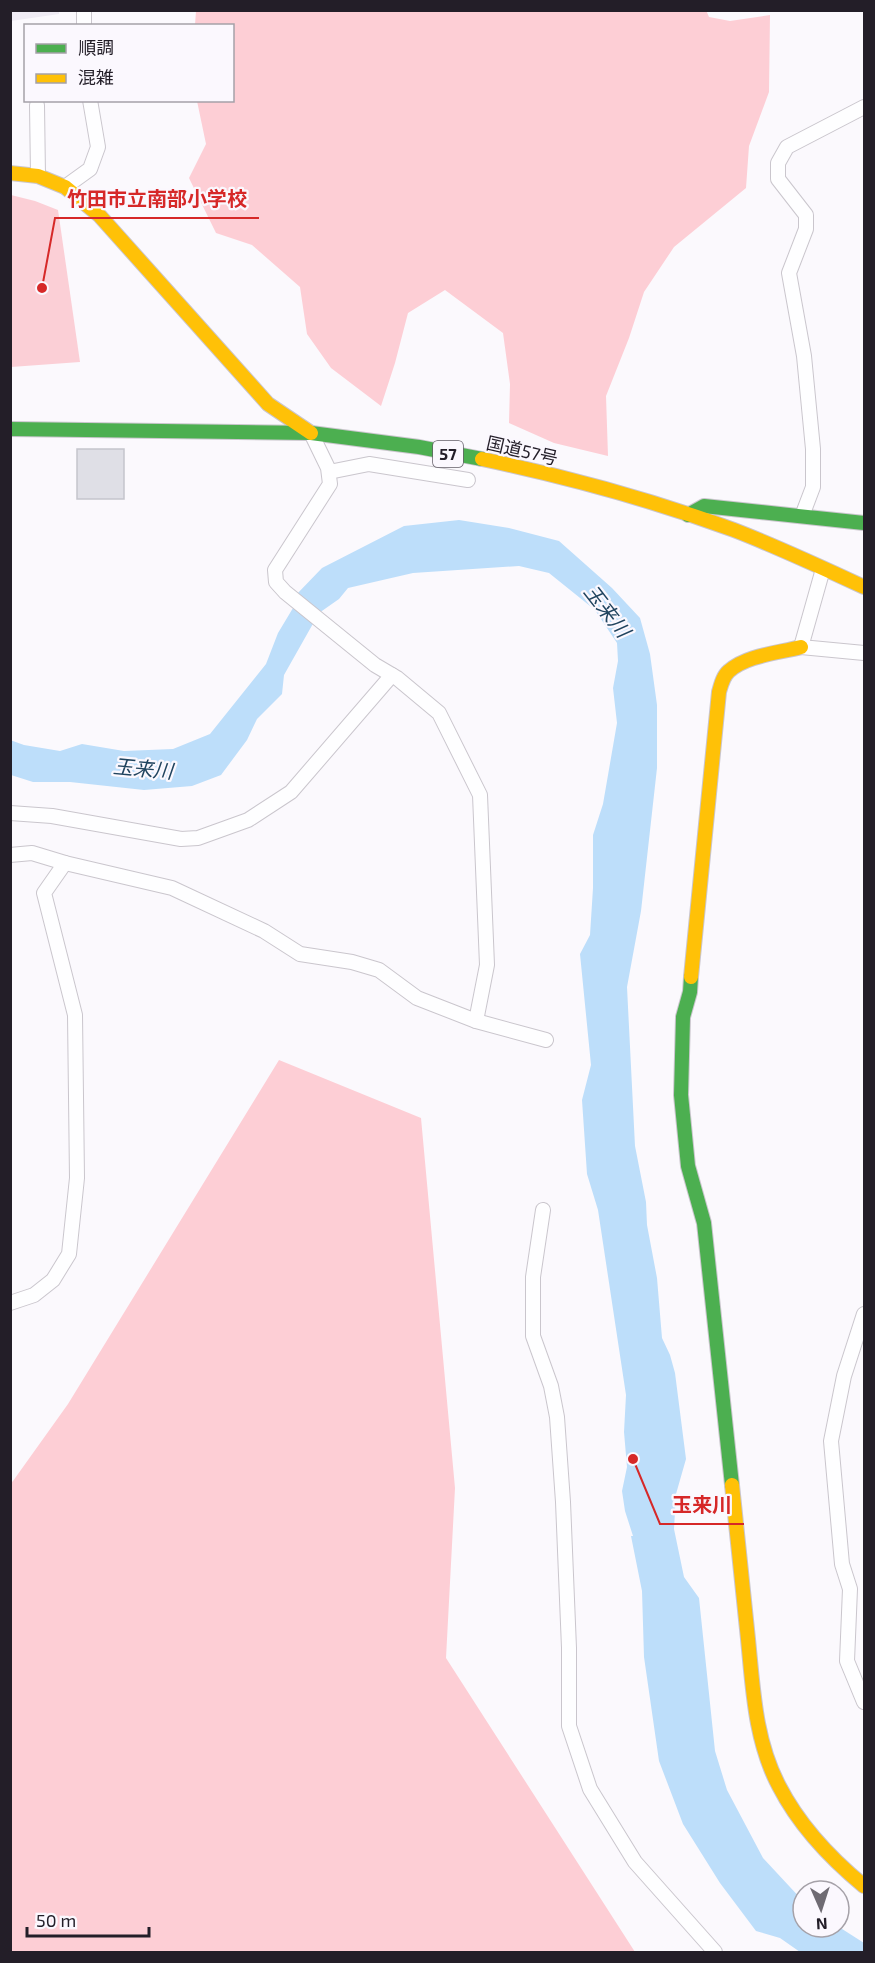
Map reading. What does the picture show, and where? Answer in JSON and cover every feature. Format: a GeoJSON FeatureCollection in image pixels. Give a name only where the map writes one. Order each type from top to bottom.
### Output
{"type":"FeatureCollection","features":[{"type":"Feature","properties":{"kind":"main road"},"geometry":{"type":"LineString","coordinates":[[10,173],[38,176],[65,187],[99,215],[268,404],[311,433]]}},
{"type":"Feature","properties":{"kind":"main road","name":"国道57号"},"geometry":{"type":"LineString","coordinates":[[10,429],[311,433],[355,438],[500,463],[613,491],[688,515],[736,532],[864,587]]}},
{"type":"Feature","properties":{"kind":"main road"},"geometry":{"type":"LineString","coordinates":[[688,515],[704,506],[864,523]]}},
{"type":"Feature","properties":{"kind":"main road"},"geometry":{"type":"LineString","coordinates":[[801,647],[747,663],[729,671],[721,681],[690,992],[683,1017],[681,1095],[688,1166],[704,1223],[757,1724],[778,1784],[813,1837],[864,1886]]}},
{"type":"Feature","properties":{"kind":"street"},"geometry":{"type":"LineString","coordinates":[[65,187],[90,169],[98,147],[90,102]]}},
{"type":"Feature","properties":{"kind":"street"},"geometry":{"type":"LineString","coordinates":[[37,105],[38,176]]}},
{"type":"Feature","properties":{"kind":"street"},"geometry":{"type":"LineString","coordinates":[[802,516],[813,487],[813,449],[804,356],[789,273],[806,229],[806,215],[778,179],[778,163],[787,147],[864,107]]}},
{"type":"Feature","properties":{"kind":"street"},"geometry":{"type":"LineString","coordinates":[[311,433],[329,472],[330,484],[275,570],[276,582],[285,592],[375,665],[392,675],[439,713],[480,795],[487,965],[476,1021]]}},
{"type":"Feature","properties":{"kind":"street"},"geometry":{"type":"LineString","coordinates":[[329,472],[369,464],[468,480]]}},
{"type":"Feature","properties":{"kind":"street"},"geometry":{"type":"LineString","coordinates":[[823,569],[801,647],[864,653]]}},
{"type":"Feature","properties":{"kind":"street"},"geometry":{"type":"LineString","coordinates":[[10,813],[52,816],[181,839],[198,838],[248,819],[291,792],[392,675]]}},
{"type":"Feature","properties":{"kind":"street"},"geometry":{"type":"LineString","coordinates":[[10,855],[32,853],[64,863],[172,888],[264,931],[300,954],[352,962],[379,970],[417,998],[476,1021],[546,1040]]}},
{"type":"Feature","properties":{"kind":"street"},"geometry":{"type":"LineString","coordinates":[[10,1302],[34,1295],[53,1280],[69,1254],[77,1178],[75,1015],[44,894],[64,863]]}},
{"type":"Feature","properties":{"kind":"street"},"geometry":{"type":"LineString","coordinates":[[543,1210],[533,1276],[533,1336],[550,1386],[557,1417],[570,1648],[569,1726],[590,1789],[635,1862],[715,1953]]}},
{"type":"Feature","properties":{"kind":"street"},"geometry":{"type":"LineString","coordinates":[[864,1314],[844,1376],[831,1441],[842,1564],[850,1589],[847,1661],[864,1702]]}},
{"type":"Feature","properties":{"kind":"shaded area"},"geometry":{"type":"Polygon","coordinates":[[[11,10],[59,11],[59,14],[11,21],[11,10]]]}},
{"type":"Feature","properties":{"kind":"shaded area"},"geometry":{"type":"Polygon","coordinates":[[[706,10],[709,17],[730,21],[770,15],[769,92],[749,146],[746,188],[674,247],[644,292],[606,396],[608,456],[554,443],[509,423],[510,384],[503,333],[445,290],[408,313],[381,406],[331,368],[307,334],[300,287],[252,245],[216,233],[189,178],[206,144],[197,102],[234,102],[234,24],[195,24],[196,11],[706,10]]]}},
{"type":"Feature","properties":{"kind":"shaded area"},"geometry":{"type":"Polygon","coordinates":[[[11,195],[58,210],[80,362],[11,367],[11,195]]]}},
{"type":"Feature","properties":{"kind":"shaded area"},"geometry":{"type":"Polygon","coordinates":[[[279,1060],[421,1118],[455,1488],[446,1658],[635,1952],[11,1952],[11,1483],[68,1404],[279,1060]]]}},
{"type":"Feature","properties":{"kind":"water"},"geometry":{"type":"Polygon","coordinates":[[[459,520],[509,528],[559,541],[612,588],[640,618],[650,654],[657,705],[657,768],[641,911],[627,987],[635,1146],[657,1278],[662,1338],[675,1373],[686,1459],[676,1494],[674,1529],[684,1577],[699,1598],[715,1751],[727,1790],[763,1858],[791,1888],[791,1939],[851,1939],[851,1935],[864,1943],[864,1952],[800,1952],[780,1938],[756,1931],[720,1883],[683,1824],[659,1761],[644,1657],[642,1591],[631,1536],[633,1536],[625,1511],[622,1491],[627,1467],[624,1432],[626,1395],[598,1210],[587,1174],[582,1100],[591,1065],[580,954],[590,935],[593,835],[603,804],[617,723],[613,688],[618,661],[617,643],[595,610],[549,573],[519,566],[413,573],[348,588],[339,599],[319,613],[284,675],[282,694],[257,719],[247,740],[221,775],[192,786],[144,790],[70,782],[33,782],[11,775],[10,740],[24,745],[60,751],[82,744],[124,751],[173,749],[210,734],[266,664],[278,633],[293,608],[295,596],[322,568],[404,526],[459,520]]]}},
{"type":"Feature","properties":{"kind":"building"},"geometry":{"type":"Polygon","coordinates":[[[77,449],[124,449],[124,499],[77,499],[77,449]]]}},
{"type":"Feature","properties":{"kind":"traffic: fast"},"geometry":{"type":"LineString","coordinates":[[10,429],[311,433],[419,447],[482,459]]}},
{"type":"Feature","properties":{"kind":"traffic: fast"},"geometry":{"type":"LineString","coordinates":[[688,515],[704,506],[864,523]]}},
{"type":"Feature","properties":{"kind":"traffic: fast"},"geometry":{"type":"LineString","coordinates":[[691,977],[690,992],[683,1017],[681,1095],[688,1166],[704,1223],[732,1485]]}},
{"type":"Feature","properties":{"kind":"traffic: slow"},"geometry":{"type":"LineString","coordinates":[[10,173],[38,176],[65,187],[99,215],[268,404],[311,433]]}},
{"type":"Feature","properties":{"kind":"traffic: slow"},"geometry":{"type":"LineString","coordinates":[[482,459],[610,490],[703,519],[767,543],[864,587]]}},
{"type":"Feature","properties":{"kind":"traffic: slow"},"geometry":{"type":"LineString","coordinates":[[691,977],[721,684],[729,671],[745,661],[801,647]]}},
{"type":"Feature","properties":{"kind":"traffic: slow"},"geometry":{"type":"LineString","coordinates":[[732,1485],[756,1714],[765,1751],[779,1786],[796,1814],[827,1852],[864,1886]]}},
{"type":"Feature","properties":{"kind":"place","name":"竹田市立南部小学校"},"geometry":{"type":"Point","coordinates":[42,288]}},
{"type":"Feature","properties":{"kind":"place","name":"玉来川"},"geometry":{"type":"Point","coordinates":[633,1459]}}]}
